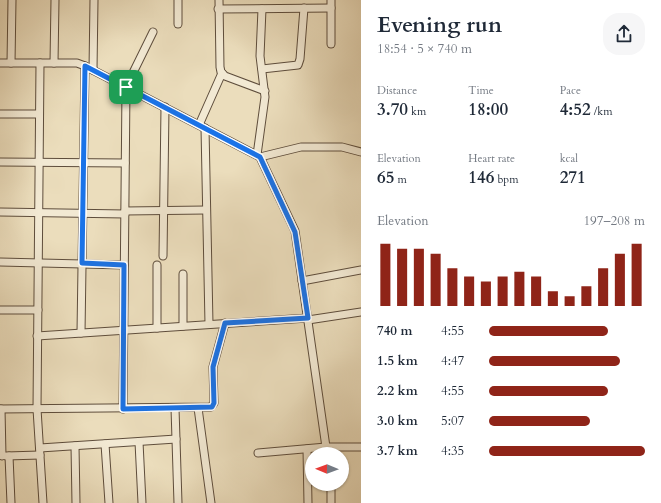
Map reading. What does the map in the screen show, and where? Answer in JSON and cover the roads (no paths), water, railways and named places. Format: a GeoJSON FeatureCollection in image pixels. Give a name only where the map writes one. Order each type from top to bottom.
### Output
{"type":"FeatureCollection","features":[{"type":"Feature","properties":{"kind":"street"},"geometry":{"type":"LineString","coordinates":[[12,0],[12,63]]}},
{"type":"Feature","properties":{"kind":"street"},"geometry":{"type":"LineString","coordinates":[[54,63],[55,0]]}},
{"type":"Feature","properties":{"kind":"street"},"geometry":{"type":"LineString","coordinates":[[93,70],[94,0]]}},
{"type":"Feature","properties":{"kind":"street"},"geometry":{"type":"LineString","coordinates":[[178,0],[178,24]]}},
{"type":"Feature","properties":{"kind":"street"},"geometry":{"type":"LineString","coordinates":[[209,324],[202,127],[222,73],[220,67],[219,0]]}},
{"type":"Feature","properties":{"kind":"street"},"geometry":{"type":"LineString","coordinates":[[330,0],[330,44]]}},
{"type":"Feature","properties":{"kind":"street"},"geometry":{"type":"LineString","coordinates":[[262,69],[298,65],[300,59],[304,8]]}},
{"type":"Feature","properties":{"kind":"street"},"geometry":{"type":"LineString","coordinates":[[218,9],[330,8]]}},
{"type":"Feature","properties":{"kind":"street"},"geometry":{"type":"LineString","coordinates":[[262,9],[260,56],[265,91],[259,156],[295,232],[326,447]]}},
{"type":"Feature","properties":{"kind":"street"},"geometry":{"type":"LineString","coordinates":[[123,409],[126,87],[153,32]]}},
{"type":"Feature","properties":{"kind":"street"},"geometry":{"type":"LineString","coordinates":[[0,63],[77,63],[259,156],[301,147],[342,147],[361,152]]}},
{"type":"Feature","properties":{"kind":"street"},"geometry":{"type":"LineString","coordinates":[[40,63],[37,409],[43,503]]}},
{"type":"Feature","properties":{"kind":"street"},"geometry":{"type":"LineString","coordinates":[[81,333],[85,66]]}},
{"type":"Feature","properties":{"kind":"street"},"geometry":{"type":"LineString","coordinates":[[222,73],[265,91]]}},
{"type":"Feature","properties":{"kind":"street"},"geometry":{"type":"LineString","coordinates":[[163,256],[165,107]]}},
{"type":"Feature","properties":{"kind":"street"},"geometry":{"type":"LineString","coordinates":[[0,114],[39,114]]}},
{"type":"Feature","properties":{"kind":"street"},"geometry":{"type":"LineString","coordinates":[[0,162],[125,163]]}},
{"type":"Feature","properties":{"kind":"street"},"geometry":{"type":"LineString","coordinates":[[0,212],[83,214],[164,210],[206,210]]}},
{"type":"Feature","properties":{"kind":"street"},"geometry":{"type":"LineString","coordinates":[[0,262],[124,265]]}},
{"type":"Feature","properties":{"kind":"street"},"geometry":{"type":"LineString","coordinates":[[157,265],[157,328]]}},
{"type":"Feature","properties":{"kind":"street"},"geometry":{"type":"LineString","coordinates":[[302,281],[361,270]]}},
{"type":"Feature","properties":{"kind":"street"},"geometry":{"type":"LineString","coordinates":[[183,274],[183,326]]}},
{"type":"Feature","properties":{"kind":"street"},"geometry":{"type":"LineString","coordinates":[[0,310],[38,310]]}},
{"type":"Feature","properties":{"kind":"street"},"geometry":{"type":"LineString","coordinates":[[37,336],[209,324],[308,319],[361,312]]}},
{"type":"Feature","properties":{"kind":"street"},"geometry":{"type":"LineString","coordinates":[[11,503],[4,456],[0,410],[208,408],[213,406],[213,367],[225,323]]}},
{"type":"Feature","properties":{"kind":"street"},"geometry":{"type":"LineString","coordinates":[[174,408],[178,503]]}},
{"type":"Feature","properties":{"kind":"street"},"geometry":{"type":"LineString","coordinates":[[198,408],[211,503]]}},
{"type":"Feature","properties":{"kind":"street"},"geometry":{"type":"LineString","coordinates":[[4,456],[75,446],[176,439]]}},
{"type":"Feature","properties":{"kind":"street"},"geometry":{"type":"LineString","coordinates":[[138,442],[142,503]]}},
{"type":"Feature","properties":{"kind":"street"},"geometry":{"type":"LineString","coordinates":[[105,444],[109,503]]}},
{"type":"Feature","properties":{"kind":"street"},"geometry":{"type":"LineString","coordinates":[[75,446],[76,503]]}},
{"type":"Feature","properties":{"kind":"street"},"geometry":{"type":"LineString","coordinates":[[349,447],[361,447]]}},
{"type":"Feature","properties":{"kind":"street"},"geometry":{"type":"LineString","coordinates":[[258,452],[305,449]]}},
{"type":"Feature","properties":{"kind":"street"},"geometry":{"type":"LineString","coordinates":[[308,491],[308,503]]}},
{"type":"Feature","properties":{"kind":"street"},"geometry":{"type":"LineString","coordinates":[[331,491],[331,503]]}}]}
